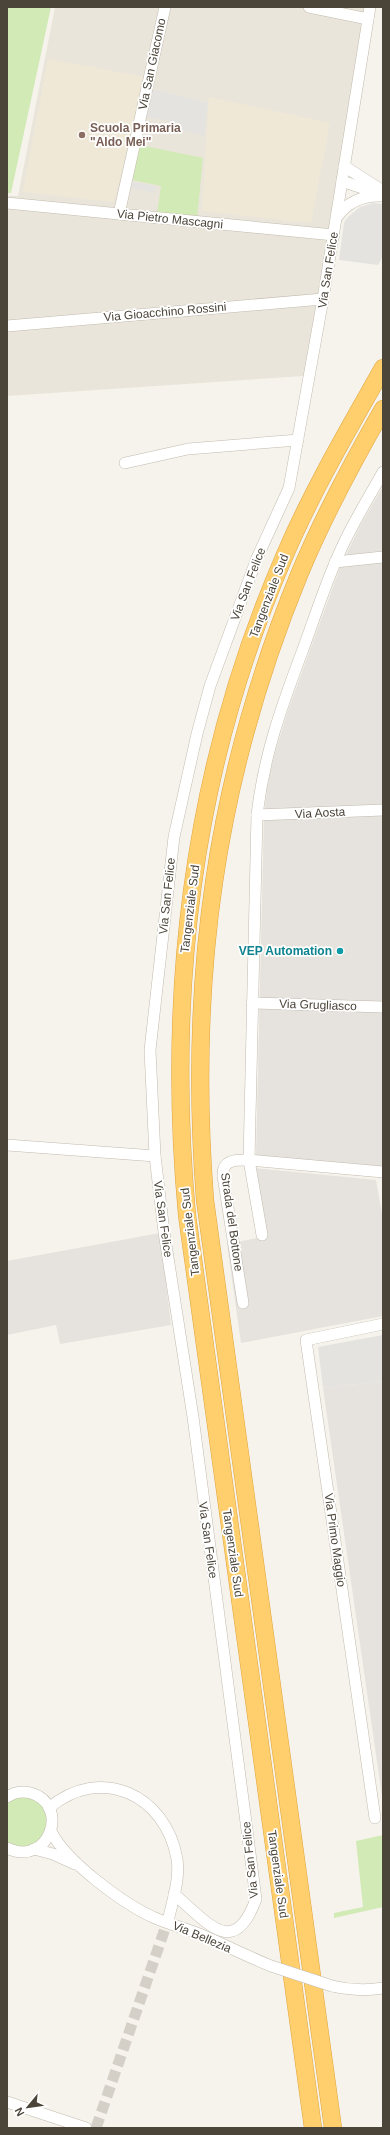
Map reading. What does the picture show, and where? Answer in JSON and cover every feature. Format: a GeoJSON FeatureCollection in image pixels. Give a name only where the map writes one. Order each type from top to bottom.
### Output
{"type":"FeatureCollection","features":[{"type":"Feature","properties":{"kind":"highway","name":"Tangenziale Sud"},"geometry":{"type":"LineString","coordinates":[[313,2128],[188,1222],[180,1122],[179,1034],[186,938],[196,861],[213,772],[238,680],[266,600],[298,526],[335,453],[383,368]]}},
{"type":"Feature","properties":{"kind":"highway","name":"Tangenziale Sud"},"geometry":{"type":"LineString","coordinates":[[333,2128],[205,1200],[201,1130],[200,1039],[205,947],[212,894],[223,824],[247,726],[271,648],[300,574],[353,461],[383,409]]}},
{"type":"Feature","properties":{"kind":"street","name":"Via San Giacomo"},"geometry":{"type":"LineString","coordinates":[[119,214],[165,7]]}},
{"type":"Feature","properties":{"kind":"street"},"geometry":{"type":"LineString","coordinates":[[309,7],[368,19]]}},
{"type":"Feature","properties":{"kind":"street","name":"Via San Felice"},"geometry":{"type":"LineString","coordinates":[[174,1894],[208,1922],[221,1930],[230,1933],[237,1931],[244,1925],[250,1917],[256,1899],[193,1417],[165,1236],[155,1156],[150,1050],[174,837],[197,734],[210,686],[257,558],[289,488],[334,235],[370,7]]}},
{"type":"Feature","properties":{"kind":"street"},"geometry":{"type":"LineString","coordinates":[[344,166],[383,194]]}},
{"type":"Feature","properties":{"kind":"street"},"geometry":{"type":"LineString","coordinates":[[342,181],[383,194]]}},
{"type":"Feature","properties":{"kind":"street","name":"Via San Felice"},"geometry":{"type":"LineString","coordinates":[[336,218],[342,210],[355,200],[383,194]]}},
{"type":"Feature","properties":{"kind":"street","name":"Via Pietro Mascagni"},"geometry":{"type":"LineString","coordinates":[[7,203],[334,235]]}},
{"type":"Feature","properties":{"kind":"street","name":"Via Gioacchino Rossini"},"geometry":{"type":"LineString","coordinates":[[7,326],[323,299]]}},
{"type":"Feature","properties":{"kind":"street"},"geometry":{"type":"LineString","coordinates":[[125,463],[188,449],[298,440]]}},
{"type":"Feature","properties":{"kind":"street"},"geometry":{"type":"LineString","coordinates":[[262,1235],[249,1160],[257,815],[266,758],[280,711],[335,562],[353,523],[383,472]]}},
{"type":"Feature","properties":{"kind":"street"},"geometry":{"type":"LineString","coordinates":[[335,562],[383,557]]}},
{"type":"Feature","properties":{"kind":"street","name":"Via Aosta"},"geometry":{"type":"LineString","coordinates":[[257,815],[383,810]]}},
{"type":"Feature","properties":{"kind":"street","name":"Via Grugliasco"},"geometry":{"type":"LineString","coordinates":[[252,1003],[383,1007]]}},
{"type":"Feature","properties":{"kind":"street"},"geometry":{"type":"LineString","coordinates":[[7,1145],[155,1156]]}},
{"type":"Feature","properties":{"kind":"street","name":"Strada del Bottone"},"geometry":{"type":"LineString","coordinates":[[243,1304],[223,1169],[227,1163],[232,1161],[249,1160],[383,1172]]}},
{"type":"Feature","properties":{"kind":"street","name":"Via Primo Maggio"},"geometry":{"type":"LineString","coordinates":[[375,1818],[306,1340],[383,1324]]}},
{"type":"Feature","properties":{"kind":"street"},"geometry":{"type":"LineString","coordinates":[[7,1797],[16,1793],[26,1792],[41,1798],[49,1808],[66,1796],[84,1788],[113,1788],[136,1796],[154,1811],[168,1829],[172,1840],[177,1861],[174,1894],[169,1917]]}},
{"type":"Feature","properties":{"kind":"street","name":"Via Bellezia"},"geometry":{"type":"LineString","coordinates":[[49,1808],[52,1819],[51,1831],[61,1847],[82,1868],[125,1902],[154,1918],[204,1936],[271,1966],[332,1986],[347,1990],[369,1990],[383,1988]]}},
{"type":"Feature","properties":{"kind":"street"},"geometry":{"type":"LineString","coordinates":[[34,1849],[43,1844],[51,1831]]}},
{"type":"Feature","properties":{"kind":"street","name":"Via Bellezia"},"geometry":{"type":"LineString","coordinates":[[7,1848],[14,1851],[26,1852],[34,1849],[53,1854],[82,1868]]}},
{"type":"Feature","properties":{"kind":"street"},"geometry":{"type":"LineString","coordinates":[[7,2102],[86,2128]]}},
{"type":"Feature","properties":{"kind":"shaded area"},"geometry":{"type":"Polygon","coordinates":[[[55,7],[367,7],[304,376],[7,396],[7,196],[18,196],[55,7]]]}},
{"type":"Feature","properties":{"kind":"shaded area","name":"Scuola Primaria \"Aldo Mei\""},"geometry":{"type":"Polygon","coordinates":[[[48,59],[145,77],[114,202],[23,192],[48,59]]]}},
{"type":"Feature","properties":{"kind":"shaded area"},"geometry":{"type":"Polygon","coordinates":[[[152,89],[208,103],[204,136],[177,129],[177,123],[146,117],[152,89]]]}},
{"type":"Feature","properties":{"kind":"shaded area"},"geometry":{"type":"Polygon","coordinates":[[[209,97],[330,123],[311,223],[202,211],[209,97]]]}},
{"type":"Feature","properties":{"kind":"shaded area"},"geometry":{"type":"Polygon","coordinates":[[[132,182],[156,186],[155,193],[131,188],[132,182]]]}},
{"type":"Feature","properties":{"kind":"shaded area"},"geometry":{"type":"Polygon","coordinates":[[[374,203],[383,204],[383,256],[378,265],[339,260],[344,223],[347,218],[360,207],[374,203]]]}},
{"type":"Feature","properties":{"kind":"shaded area"},"geometry":{"type":"Polygon","coordinates":[[[383,486],[383,1167],[256,1156],[264,816],[267,789],[273,760],[287,713],[341,565],[360,526],[383,486]]]}},
{"type":"Feature","properties":{"kind":"shaded area"},"geometry":{"type":"Polygon","coordinates":[[[254,1168],[376,1180],[383,1219],[383,1316],[241,1343],[227,1244],[267,1236],[254,1168]]]}},
{"type":"Feature","properties":{"kind":"shaded area"},"geometry":{"type":"Polygon","coordinates":[[[160,1233],[171,1325],[60,1344],[56,1325],[7,1335],[7,1261],[160,1233]]]}},
{"type":"Feature","properties":{"kind":"shaded area"},"geometry":{"type":"Polygon","coordinates":[[[383,1335],[383,1381],[323,1388],[318,1347],[383,1335]]]}},
{"type":"Feature","properties":{"kind":"shaded area"},"geometry":{"type":"Polygon","coordinates":[[[383,1381],[383,1803],[323,1388],[383,1381]]]}},
{"type":"Feature","properties":{"kind":"green space"},"geometry":{"type":"Polygon","coordinates":[[[7,7],[51,7],[11,193],[7,193],[7,7]]]}},
{"type":"Feature","properties":{"kind":"green space"},"geometry":{"type":"Polygon","coordinates":[[[140,145],[203,158],[197,218],[157,214],[161,186],[132,180],[140,145]]]}},
{"type":"Feature","properties":{"kind":"green space"},"geometry":{"type":"Polygon","coordinates":[[[34,1794],[52,1819],[37,1848],[7,1848],[7,1797],[34,1794]]]}},
{"type":"Feature","properties":{"kind":"green space"},"geometry":{"type":"Polygon","coordinates":[[[383,1835],[383,1907],[334,1918],[334,1913],[363,1907],[356,1841],[383,1835]]]}},
{"type":"Feature","properties":{"kind":"tunnel"},"geometry":{"type":"LineString","coordinates":[[96,2128],[169,1917]]}},
{"type":"Feature","properties":{"kind":"place","name":"Scuola Primaria \"Aldo Mei\""},"geometry":{"type":"Point","coordinates":[82,135]}},
{"type":"Feature","properties":{"kind":"place","name":"VEP Automation"},"geometry":{"type":"Point","coordinates":[340,951]}}]}
